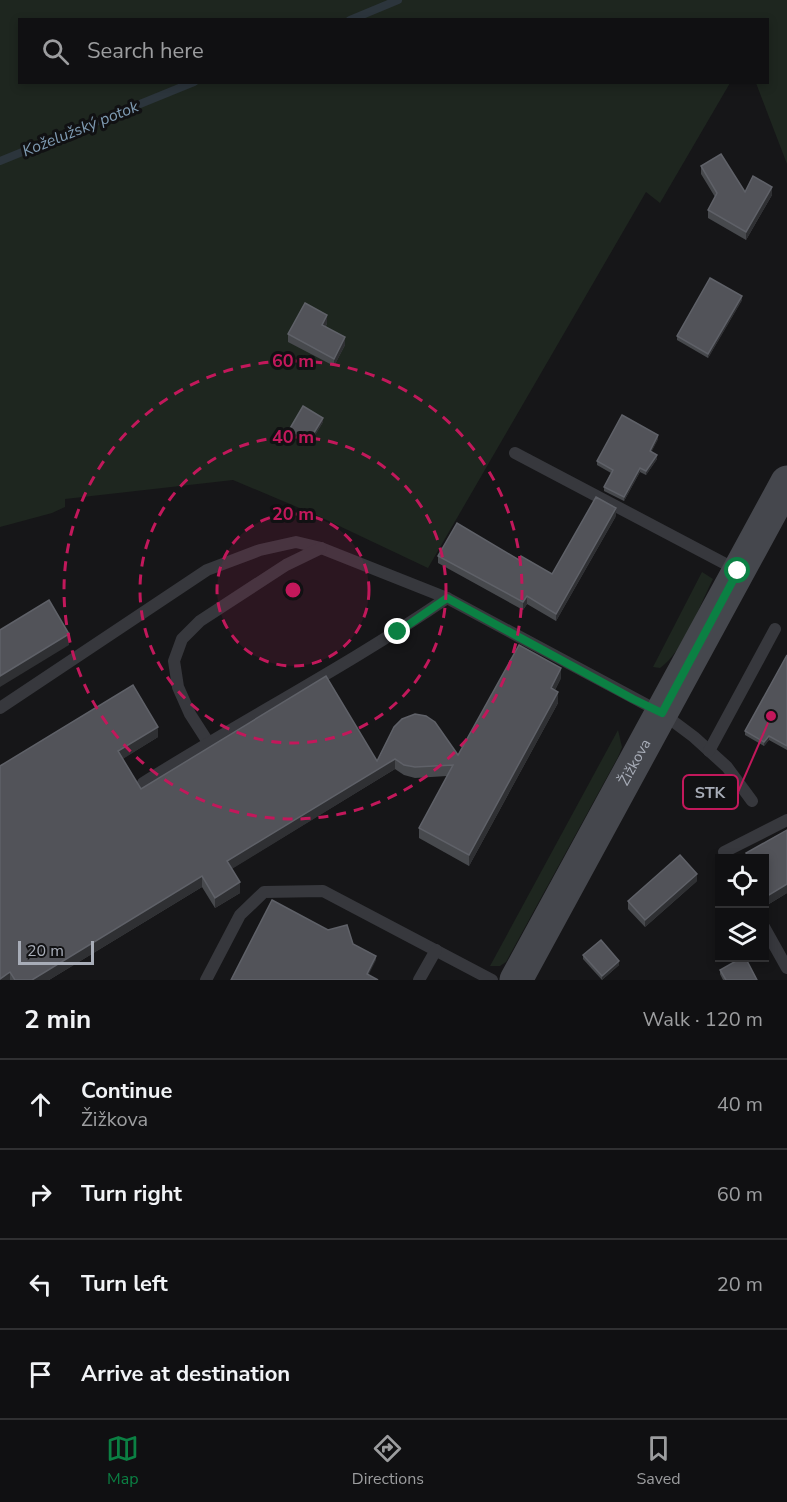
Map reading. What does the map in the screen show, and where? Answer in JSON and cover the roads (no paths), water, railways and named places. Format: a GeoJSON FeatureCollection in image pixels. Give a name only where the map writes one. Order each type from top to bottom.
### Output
{"type":"FeatureCollection","features":[{"type":"Feature","properties":{"kind":"main road","name":"Žižkova"},"geometry":{"type":"LineString","coordinates":[[516,980],[787,482]]}},
{"type":"Feature","properties":{"kind":"lane"},"geometry":{"type":"LineString","coordinates":[[515,453],[738,571]]}},
{"type":"Feature","properties":{"kind":"lane"},"geometry":{"type":"LineString","coordinates":[[0,708],[207,570],[260,550],[296,542],[321,548],[447,598],[662,713],[694,737],[727,767],[752,801]]}},
{"type":"Feature","properties":{"kind":"lane"},"geometry":{"type":"LineString","coordinates":[[207,742],[190,714],[178,687],[174,661],[182,639],[200,621],[285,565],[321,548]]}},
{"type":"Feature","properties":{"kind":"lane"},"geometry":{"type":"LineString","coordinates":[[143,783],[207,742],[398,632],[447,598]]}},
{"type":"Feature","properties":{"kind":"lane"},"geometry":{"type":"LineString","coordinates":[[709,751],[775,628]]}},
{"type":"Feature","properties":{"kind":"lane"},"geometry":{"type":"LineString","coordinates":[[725,854],[724,852],[787,820]]}},
{"type":"Feature","properties":{"kind":"lane"},"geometry":{"type":"LineString","coordinates":[[206,980],[240,915],[264,892],[323,891],[492,980]]}},
{"type":"Feature","properties":{"kind":"lane"},"geometry":{"type":"LineString","coordinates":[[769,934],[787,968]]}},
{"type":"Feature","properties":{"kind":"lane"},"geometry":{"type":"LineString","coordinates":[[420,980],[435,950]]}},
{"type":"Feature","properties":{"kind":"waterway","name":"Koželužský potok"},"geometry":{"type":"LineString","coordinates":[[355,18],[398,0]]}},
{"type":"Feature","properties":{"kind":"waterway","name":"Koželužský potok"},"geometry":{"type":"LineString","coordinates":[[0,161],[189,84]]}},
{"type":"Feature","properties":{"kind":"place","name":"STK"},"geometry":{"type":"Point","coordinates":[771,716]}}]}
